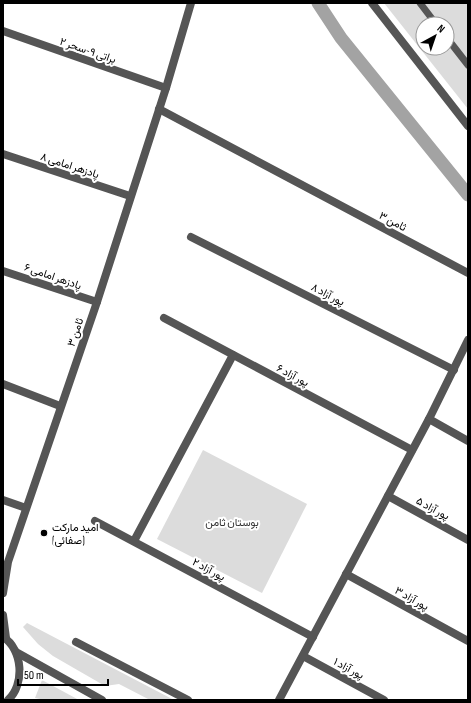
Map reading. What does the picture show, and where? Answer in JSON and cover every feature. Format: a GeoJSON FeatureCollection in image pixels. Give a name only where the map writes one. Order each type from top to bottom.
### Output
{"type":"FeatureCollection","features":[{"type":"Feature","properties":{"kind":"street","name":"ثامن ۳"},"geometry":{"type":"LineString","coordinates":[[8,562],[60,406],[97,302],[166,88],[191,3]]}},
{"type":"Feature","properties":{"kind":"street"},"geometry":{"type":"LineString","coordinates":[[372,3],[468,126]]}},
{"type":"Feature","properties":{"kind":"street","name":"براتی ۹-سحر ۲"},"geometry":{"type":"LineString","coordinates":[[3,31],[166,88]]}},
{"type":"Feature","properties":{"kind":"street","name":"ثامن ۳"},"geometry":{"type":"LineString","coordinates":[[159,109],[468,273]]}},
{"type":"Feature","properties":{"kind":"street","name":"پادزهر امامی ۸"},"geometry":{"type":"LineString","coordinates":[[3,154],[130,196]]}},
{"type":"Feature","properties":{"kind":"street","name":"پور آزاد ۸"},"geometry":{"type":"LineString","coordinates":[[191,237],[454,370]]}},
{"type":"Feature","properties":{"kind":"street","name":"پادزهر امامی ۶"},"geometry":{"type":"LineString","coordinates":[[3,270],[97,302]]}},
{"type":"Feature","properties":{"kind":"street","name":"پور آزاد ۶"},"geometry":{"type":"LineString","coordinates":[[164,318],[412,450]]}},
{"type":"Feature","properties":{"kind":"street"},"geometry":{"type":"LineString","coordinates":[[280,700],[429,419],[468,340]]}},
{"type":"Feature","properties":{"kind":"street"},"geometry":{"type":"LineString","coordinates":[[134,541],[233,355]]}},
{"type":"Feature","properties":{"kind":"street"},"geometry":{"type":"LineString","coordinates":[[3,384],[60,406]]}},
{"type":"Feature","properties":{"kind":"street"},"geometry":{"type":"LineString","coordinates":[[429,419],[468,441]]}},
{"type":"Feature","properties":{"kind":"street","name":"پور آزاد ۵"},"geometry":{"type":"LineString","coordinates":[[388,496],[468,540]]}},
{"type":"Feature","properties":{"kind":"street"},"geometry":{"type":"LineString","coordinates":[[3,500],[26,508]]}},
{"type":"Feature","properties":{"kind":"street","name":"پور آزاد ۲"},"geometry":{"type":"LineString","coordinates":[[95,521],[313,637]]}},
{"type":"Feature","properties":{"kind":"street"},"geometry":{"type":"LineString","coordinates":[[3,569],[8,562]]}},
{"type":"Feature","properties":{"kind":"street"},"geometry":{"type":"LineString","coordinates":[[3,593],[8,562]]}},
{"type":"Feature","properties":{"kind":"street","name":"پور آزاد ۳"},"geometry":{"type":"LineString","coordinates":[[346,574],[468,641]]}},
{"type":"Feature","properties":{"kind":"street"},"geometry":{"type":"LineString","coordinates":[[3,615],[4,637],[16,652],[102,700]]}},
{"type":"Feature","properties":{"kind":"street"},"geometry":{"type":"LineString","coordinates":[[76,642],[188,700]]}},
{"type":"Feature","properties":{"kind":"street"},"geometry":{"type":"LineString","coordinates":[[8,700],[18,683],[20,667],[16,652]]}},
{"type":"Feature","properties":{"kind":"street","name":"پور آزاد ۱"},"geometry":{"type":"LineString","coordinates":[[303,656],[384,700]]}},
{"type":"Feature","properties":{"kind":"lane"},"geometry":{"type":"LineString","coordinates":[[420,3],[430,16]]}},
{"type":"Feature","properties":{"kind":"lane"},"geometry":{"type":"LineString","coordinates":[[455,48],[468,65]]}},
{"type":"Feature","properties":{"kind":"green space"},"geometry":{"type":"Polygon","coordinates":[[[384,3],[468,3],[468,109],[426,56],[455,56],[455,16],[415,16],[415,42],[384,3]]]}},
{"type":"Feature","properties":{"kind":"green space","name":"بوستان ثامن"},"geometry":{"type":"Polygon","coordinates":[[[203,450],[307,504],[262,593],[157,539],[203,450]]]}},
{"type":"Feature","properties":{"kind":"green space"},"geometry":{"type":"Polygon","coordinates":[[[27,623],[174,700],[150,700],[119,684],[105,686],[53,656],[38,644],[23,627],[27,623]]]}},
{"type":"Feature","properties":{"kind":"green space"},"geometry":{"type":"Polygon","coordinates":[[[42,680],[79,700],[45,700],[35,698],[42,680]]]}},
{"type":"Feature","properties":{"kind":"waterway"},"geometry":{"type":"LineString","coordinates":[[318,3],[341,38],[468,195]]}},
{"type":"Feature","properties":{"kind":"place","name":"امید مارکت (صفائی)"},"geometry":{"type":"Point","coordinates":[44,533]}}]}
